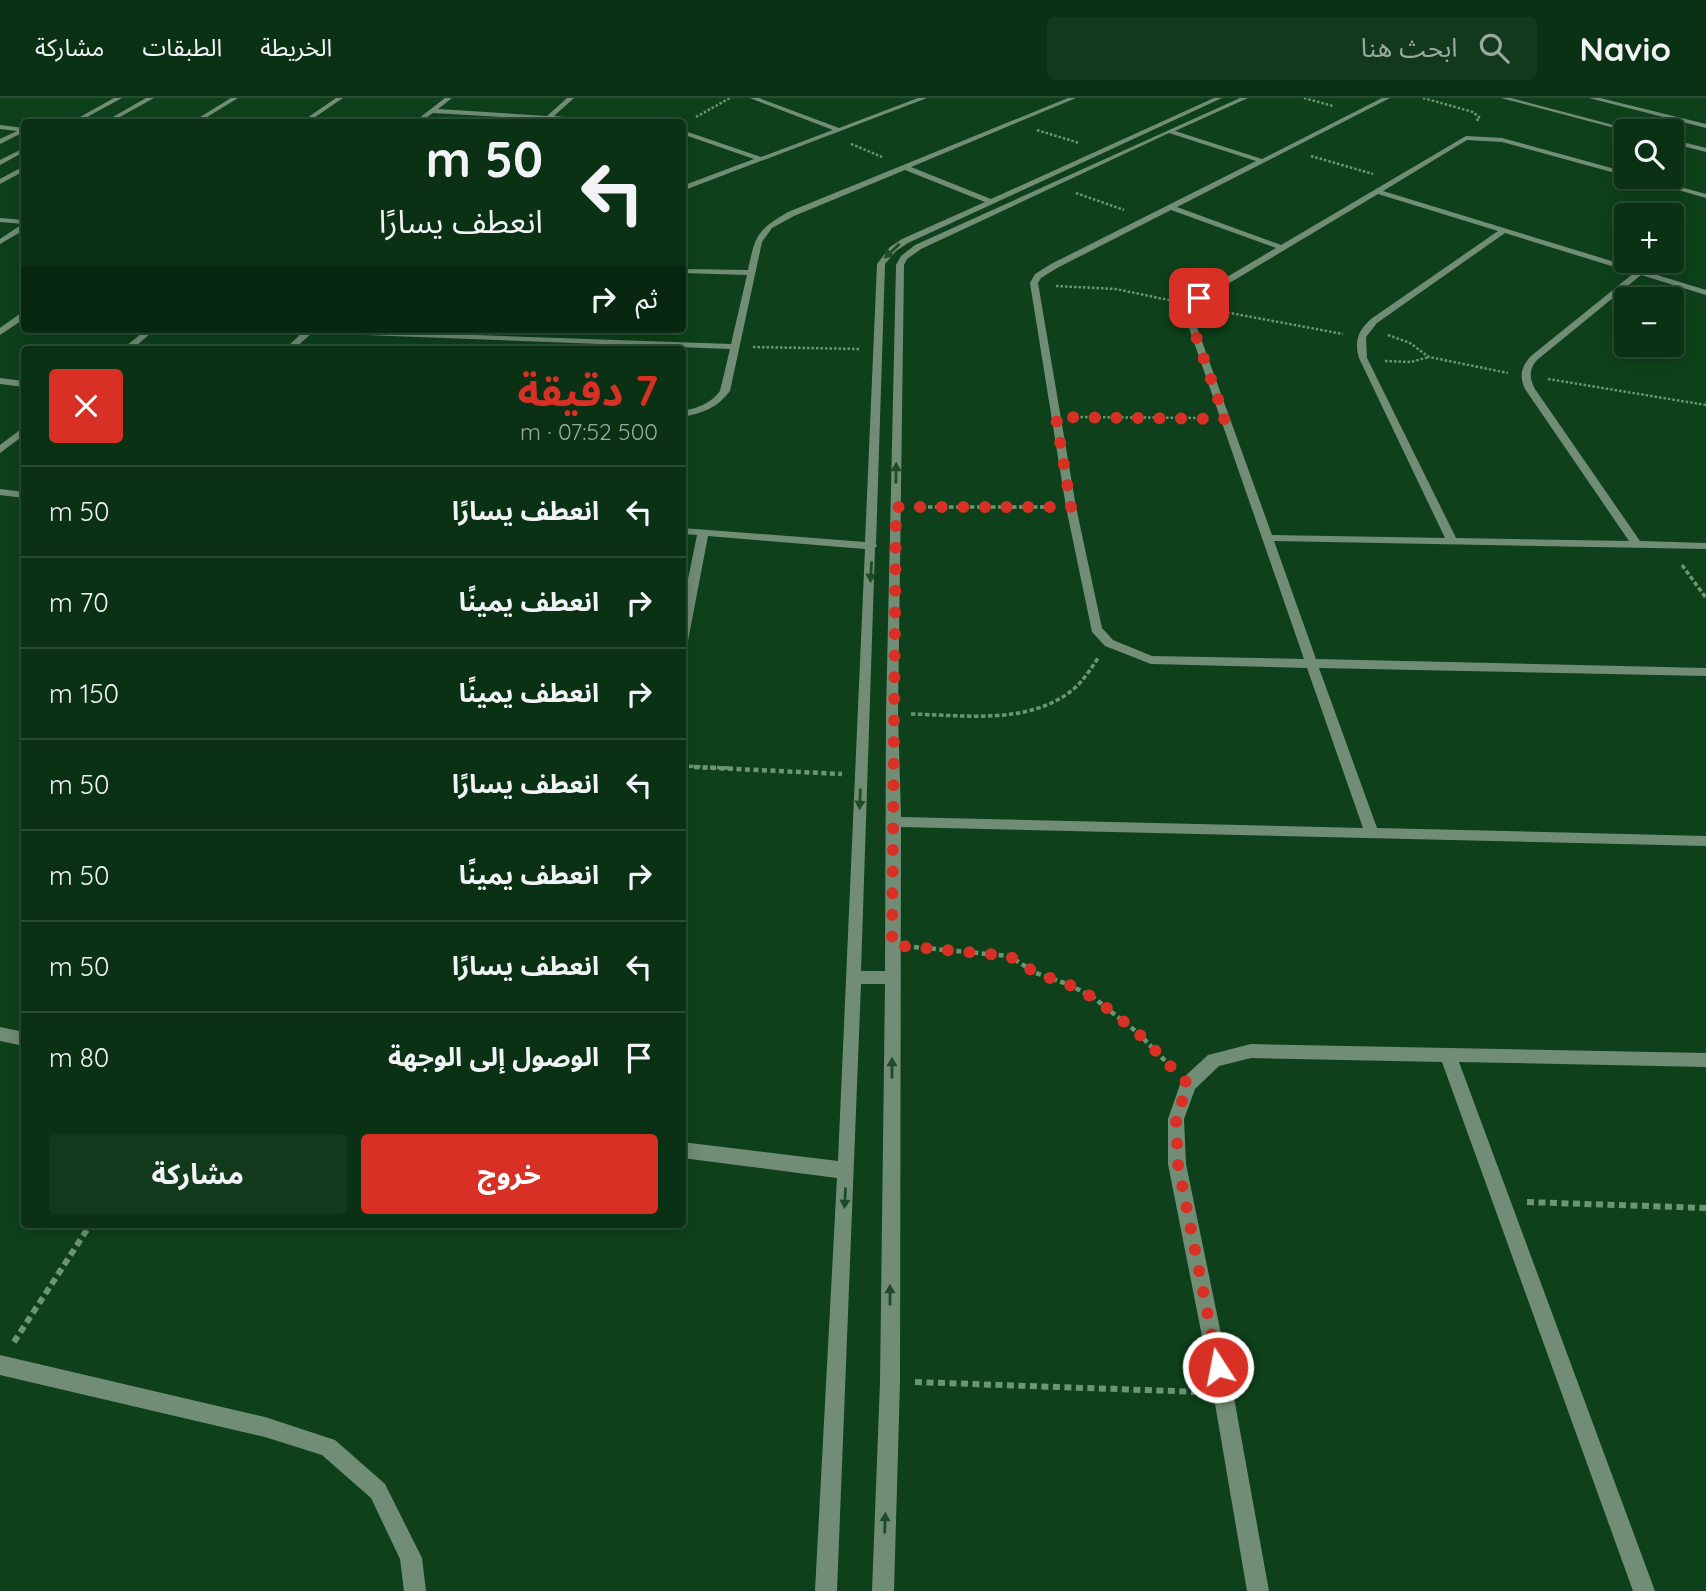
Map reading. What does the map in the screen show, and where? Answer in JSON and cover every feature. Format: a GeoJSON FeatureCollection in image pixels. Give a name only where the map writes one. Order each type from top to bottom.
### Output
{"type":"FeatureCollection","features":[{"type":"Feature","properties":{"kind":"street"},"geometry":{"type":"LineString","coordinates":[[80,119],[119,98]]}},
{"type":"Feature","properties":{"kind":"street"},"geometry":{"type":"LineString","coordinates":[[112,119],[151,98]]}},
{"type":"Feature","properties":{"kind":"street"},"geometry":{"type":"LineString","coordinates":[[200,119],[235,98]]}},
{"type":"Feature","properties":{"kind":"street"},"geometry":{"type":"LineString","coordinates":[[308,119],[339,98]]}},
{"type":"Feature","properties":{"kind":"street"},"geometry":{"type":"LineString","coordinates":[[421,119],[449,98]]}},
{"type":"Feature","properties":{"kind":"street"},"geometry":{"type":"LineString","coordinates":[[549,118],[571,98]]}},
{"type":"Feature","properties":{"kind":"street"},"geometry":{"type":"LineString","coordinates":[[753,98],[839,130]]}},
{"type":"Feature","properties":{"kind":"street"},"geometry":{"type":"LineString","coordinates":[[902,98],[914,102]]}},
{"type":"Feature","properties":{"kind":"street"},"geometry":{"type":"LineString","coordinates":[[686,187],[924,98]]}},
{"type":"Feature","properties":{"kind":"street"},"geometry":{"type":"LineString","coordinates":[[1055,98],[1069,100]]}},
{"type":"Feature","properties":{"kind":"street"},"geometry":{"type":"LineString","coordinates":[[883,1591],[890,1382],[894,822],[892,714],[900,265],[904,258],[918,247],[1245,98]]}},
{"type":"Feature","properties":{"kind":"street"},"geometry":{"type":"LineString","coordinates":[[1387,98],[1045,271],[1034,283],[1071,507],[1096,629],[1109,643],[1151,660],[1706,672]]}},
{"type":"Feature","properties":{"kind":"street"},"geometry":{"type":"LineString","coordinates":[[1504,98],[1614,126]]}},
{"type":"Feature","properties":{"kind":"street"},"geometry":{"type":"LineString","coordinates":[[1592,98],[1706,126]]}},
{"type":"Feature","properties":{"kind":"street"},"geometry":{"type":"LineString","coordinates":[[826,1591],[872,546],[880,272],[884,258],[905,241],[1208,99]]}},
{"type":"Feature","properties":{"kind":"street"},"geometry":{"type":"LineString","coordinates":[[686,413],[702,410],[718,402],[725,391],[758,243],[769,226],[791,214],[1069,100]]}},
{"type":"Feature","properties":{"kind":"street"},"geometry":{"type":"LineString","coordinates":[[432,111],[565,119]]}},
{"type":"Feature","properties":{"kind":"street"},"geometry":{"type":"LineString","coordinates":[[0,127],[21,130]]}},
{"type":"Feature","properties":{"kind":"street"},"geometry":{"type":"LineString","coordinates":[[1168,131],[1262,161]]}},
{"type":"Feature","properties":{"kind":"street"},"geometry":{"type":"LineString","coordinates":[[0,142],[21,132]]}},
{"type":"Feature","properties":{"kind":"street"},"geometry":{"type":"LineString","coordinates":[[686,133],[760,159]]}},
{"type":"Feature","properties":{"kind":"street"},"geometry":{"type":"LineString","coordinates":[[15,136],[21,136]]}},
{"type":"Feature","properties":{"kind":"street"},"geometry":{"type":"LineString","coordinates":[[1372,834],[1191,322],[1193,306],[1208,292],[1458,141],[1489,138],[1614,171]]}},
{"type":"Feature","properties":{"kind":"street"},"geometry":{"type":"LineString","coordinates":[[1684,144],[1706,150]]}},
{"type":"Feature","properties":{"kind":"street"},"geometry":{"type":"LineString","coordinates":[[0,163],[21,152]]}},
{"type":"Feature","properties":{"kind":"street"},"geometry":{"type":"LineString","coordinates":[[1064,166],[1081,172]]}},
{"type":"Feature","properties":{"kind":"street"},"geometry":{"type":"LineString","coordinates":[[905,167],[990,201]]}},
{"type":"Feature","properties":{"kind":"street"},"geometry":{"type":"LineString","coordinates":[[0,182],[21,170]]}},
{"type":"Feature","properties":{"kind":"street"},"geometry":{"type":"LineString","coordinates":[[1683,189],[1706,195]]}},
{"type":"Feature","properties":{"kind":"street"},"geometry":{"type":"LineString","coordinates":[[1376,191],[1614,264]]}},
{"type":"Feature","properties":{"kind":"street"},"geometry":{"type":"LineString","coordinates":[[1171,207],[1282,248]]}},
{"type":"Feature","properties":{"kind":"street"},"geometry":{"type":"LineString","coordinates":[[0,220],[21,222]]}},
{"type":"Feature","properties":{"kind":"street"},"geometry":{"type":"LineString","coordinates":[[0,242],[21,229]]}},
{"type":"Feature","properties":{"kind":"street"},"geometry":{"type":"LineString","coordinates":[[1452,541],[1363,358],[1360,337],[1365,329],[1505,230]]}},
{"type":"Feature","properties":{"kind":"street"},"geometry":{"type":"LineString","coordinates":[[686,271],[751,273]]}},
{"type":"Feature","properties":{"kind":"street"},"geometry":{"type":"LineString","coordinates":[[1636,544],[1530,389],[1524,376],[1525,369],[1534,358],[1639,273]]}},
{"type":"Feature","properties":{"kind":"street"},"geometry":{"type":"LineString","coordinates":[[1643,273],[1706,293]]}},
{"type":"Feature","properties":{"kind":"street"},"geometry":{"type":"LineString","coordinates":[[0,332],[21,317]]}},
{"type":"Feature","properties":{"kind":"street"},"geometry":{"type":"LineString","coordinates":[[130,346],[147,333]]}},
{"type":"Feature","properties":{"kind":"street"},"geometry":{"type":"LineString","coordinates":[[292,346],[307,333]]}},
{"type":"Feature","properties":{"kind":"street"},"geometry":{"type":"LineString","coordinates":[[405,333],[734,347]]}},
{"type":"Feature","properties":{"kind":"street"},"geometry":{"type":"LineString","coordinates":[[0,381],[21,384]]}},
{"type":"Feature","properties":{"kind":"street"},"geometry":{"type":"LineString","coordinates":[[0,450],[21,432]]}},
{"type":"Feature","properties":{"kind":"street"},"geometry":{"type":"LineString","coordinates":[[0,492],[21,495]]}},
{"type":"Feature","properties":{"kind":"street"},"geometry":{"type":"LineString","coordinates":[[686,531],[872,546]]}},
{"type":"Feature","properties":{"kind":"street"},"geometry":{"type":"LineString","coordinates":[[686,620],[703,531]]}},
{"type":"Feature","properties":{"kind":"street"},"geometry":{"type":"LineString","coordinates":[[1267,538],[1706,546]]}},
{"type":"Feature","properties":{"kind":"street"},"geometry":{"type":"LineString","coordinates":[[894,822],[1706,841]]}},
{"type":"Feature","properties":{"kind":"street"},"geometry":{"type":"LineString","coordinates":[[853,977],[892,978]]}},
{"type":"Feature","properties":{"kind":"street"},"geometry":{"type":"LineString","coordinates":[[0,1034],[21,1038]]}},
{"type":"Feature","properties":{"kind":"street"},"geometry":{"type":"LineString","coordinates":[[1258,1591],[1223,1392],[1178,1164],[1176,1119],[1188,1084],[1214,1060],[1251,1051],[1706,1060]]}},
{"type":"Feature","properties":{"kind":"street"},"geometry":{"type":"LineString","coordinates":[[1448,1055],[1644,1591]]}},
{"type":"Feature","properties":{"kind":"street"},"geometry":{"type":"LineString","coordinates":[[686,1151],[846,1171]]}},
{"type":"Feature","properties":{"kind":"street"},"geometry":{"type":"LineString","coordinates":[[4,1358],[265,1427],[328,1447],[378,1491],[411,1558],[415,1591]]}},
{"type":"Feature","properties":{"kind":"path"},"geometry":{"type":"LineString","coordinates":[[695,118],[730,98]]}},
{"type":"Feature","properties":{"kind":"path"},"geometry":{"type":"LineString","coordinates":[[1423,98],[1478,114],[1479,118],[1472,126],[1474,130],[1489,138]]}},
{"type":"Feature","properties":{"kind":"path"},"geometry":{"type":"LineString","coordinates":[[1437,102],[1444,98]]}},
{"type":"Feature","properties":{"kind":"path"},"geometry":{"type":"LineString","coordinates":[[1013,123],[1100,150]]}},
{"type":"Feature","properties":{"kind":"path"},"geometry":{"type":"LineString","coordinates":[[829,134],[905,167]]}},
{"type":"Feature","properties":{"kind":"path"},"geometry":{"type":"LineString","coordinates":[[1287,149],[1394,180]]}},
{"type":"Feature","properties":{"kind":"path"},"geometry":{"type":"LineString","coordinates":[[1052,185],[1148,219]]}},
{"type":"Feature","properties":{"kind":"path"},"geometry":{"type":"LineString","coordinates":[[1365,329],[1410,343],[1429,357]]}},
{"type":"Feature","properties":{"kind":"path"},"geometry":{"type":"LineString","coordinates":[[734,347],[878,350]]}},
{"type":"Feature","properties":{"kind":"path"},"geometry":{"type":"LineString","coordinates":[[1363,358],[1399,362],[1429,357],[1524,376],[1706,405]]}},
{"type":"Feature","properties":{"kind":"path"},"geometry":{"type":"LineString","coordinates":[[1056,417],[1225,419]]}},
{"type":"Feature","properties":{"kind":"path"},"geometry":{"type":"LineString","coordinates":[[896,507],[1071,507]]}},
{"type":"Feature","properties":{"kind":"path"},"geometry":{"type":"LineString","coordinates":[[1668,545],[1706,598]]}},
{"type":"Feature","properties":{"kind":"path"},"geometry":{"type":"LineString","coordinates":[[892,714],[1018,713],[1047,705],[1070,692],[1109,643]]}},
{"type":"Feature","properties":{"kind":"path"},"geometry":{"type":"LineString","coordinates":[[686,766],[860,775]]}},
{"type":"Feature","properties":{"kind":"path"},"geometry":{"type":"LineString","coordinates":[[892,945],[1009,956],[1036,973],[1070,985],[1094,998],[1131,1027],[1188,1084]]}},
{"type":"Feature","properties":{"kind":"path"},"geometry":{"type":"LineString","coordinates":[[1502,1202],[1706,1208]]}},
{"type":"Feature","properties":{"kind":"path"},"geometry":{"type":"LineString","coordinates":[[4,1358],[88,1228]]}},
{"type":"Feature","properties":{"kind":"path"},"geometry":{"type":"LineString","coordinates":[[890,1382],[1223,1392]]}},
{"type":"Feature","properties":{"kind":"route"},"geometry":{"type":"LineString","coordinates":[[1199,298],[1193,306],[1191,322],[1225,419],[1056,417],[1071,507],[896,507],[892,714],[892,945],[1009,956],[1036,973],[1070,985],[1117,1014],[1188,1084],[1176,1119],[1178,1164],[1218,1367]]}}]}
